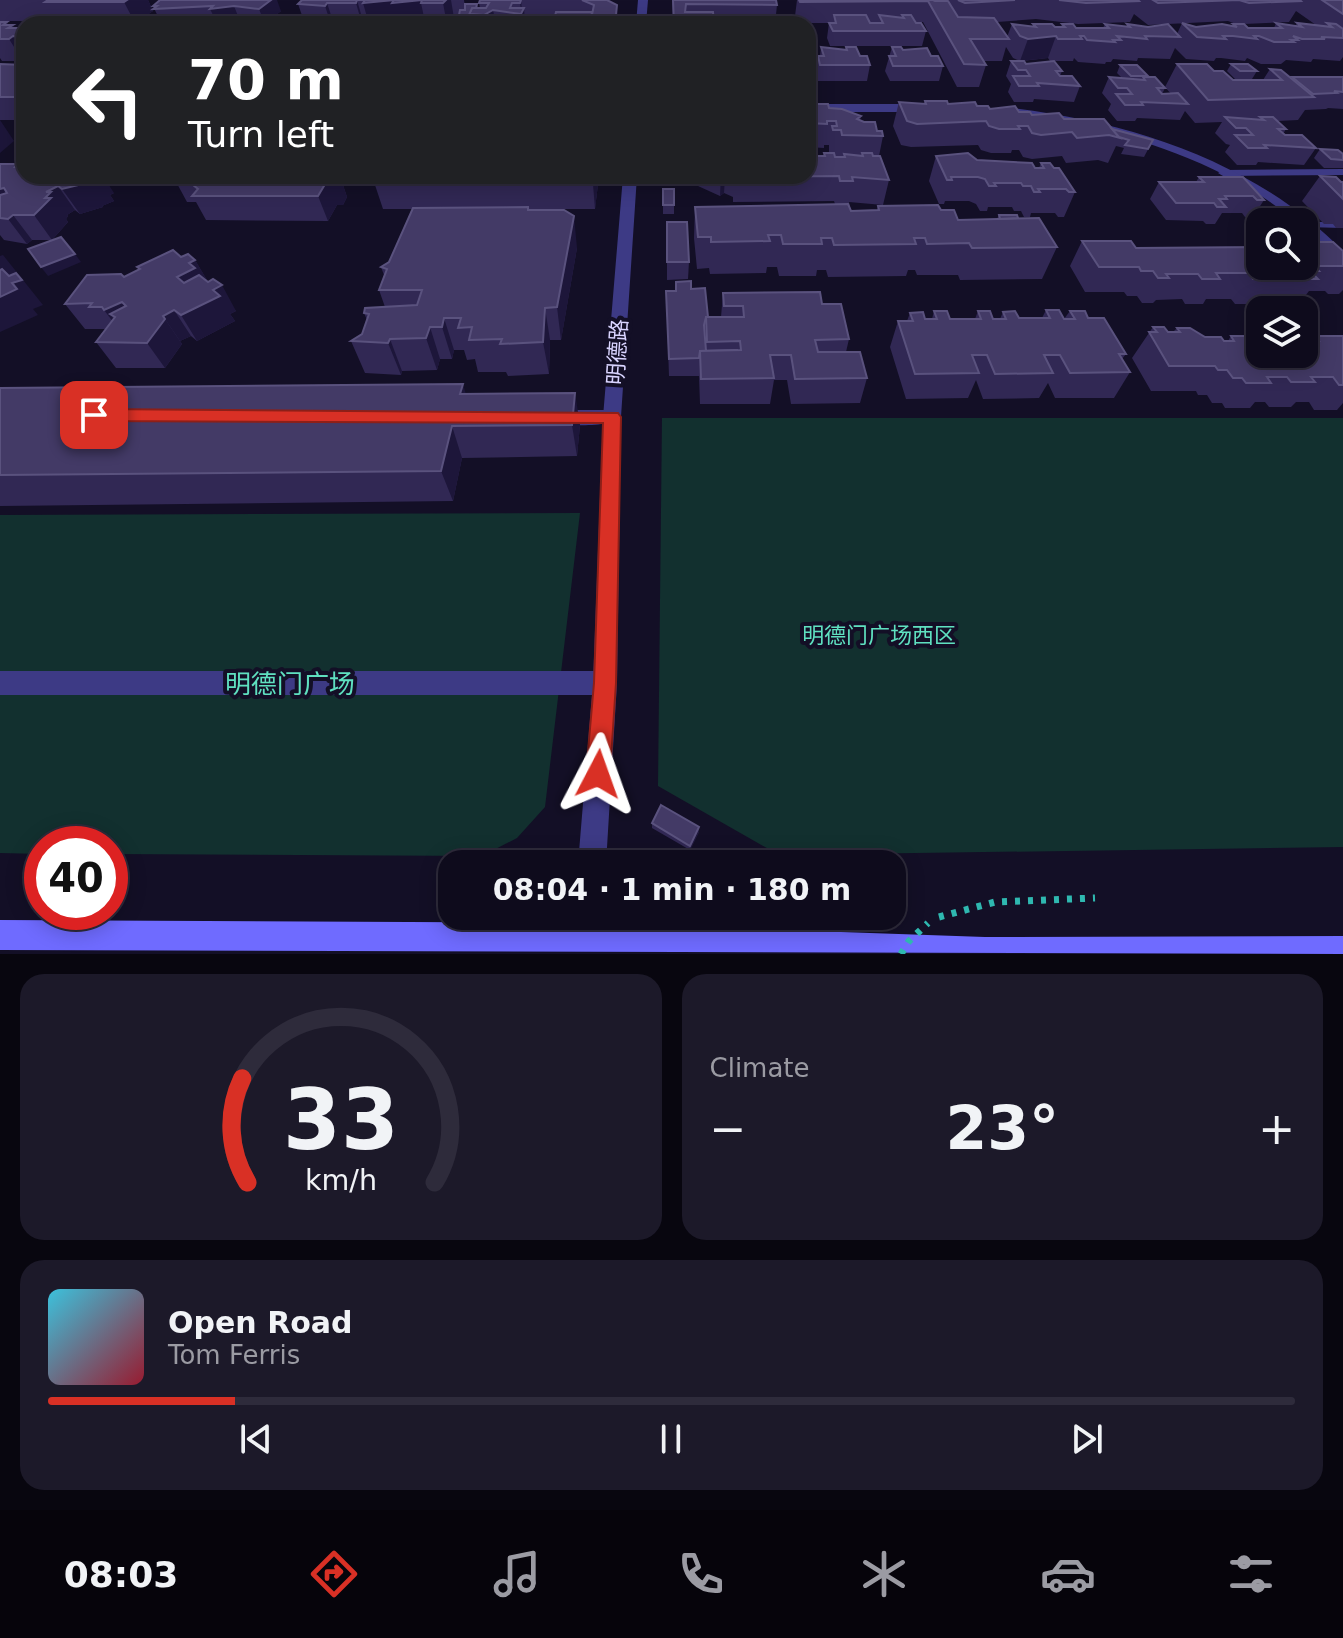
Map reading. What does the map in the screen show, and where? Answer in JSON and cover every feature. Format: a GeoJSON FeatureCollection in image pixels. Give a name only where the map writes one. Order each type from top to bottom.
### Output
{"type":"FeatureCollection","features":[{"type":"Feature","properties":{"kind":"main road"},"geometry":{"type":"LineString","coordinates":[[0,935],[438,929]]}},
{"type":"Feature","properties":{"kind":"main road"},"geometry":{"type":"LineString","coordinates":[[596,930],[657,954]]}},
{"type":"Feature","properties":{"kind":"main road"},"geometry":{"type":"LineString","coordinates":[[636,930],[985,952],[1343,951]]}},
{"type":"Feature","properties":{"kind":"street"},"geometry":{"type":"LineString","coordinates":[[816,108],[941,108]]}},
{"type":"Feature","properties":{"kind":"street"},"geometry":{"type":"LineString","coordinates":[[983,110],[1037,114],[1129,132],[1260,190],[1285,208]]}},
{"type":"Feature","properties":{"kind":"street","name":"明德路"},"geometry":{"type":"LineString","coordinates":[[593,850],[605,683],[612,417],[629,184]]}},
{"type":"Feature","properties":{"kind":"street"},"geometry":{"type":"LineString","coordinates":[[1318,234],[1343,260]]}},
{"type":"Feature","properties":{"kind":"street"},"geometry":{"type":"LineString","coordinates":[[534,417],[612,417]]}},
{"type":"Feature","properties":{"kind":"street"},"geometry":{"type":"LineString","coordinates":[[0,683],[605,683]]}},
{"type":"Feature","properties":{"kind":"lane"},"geometry":{"type":"LineString","coordinates":[[1223,173],[1343,172]]}},
{"type":"Feature","properties":{"kind":"lane"},"geometry":{"type":"LineString","coordinates":[[1318,225],[1343,225]]}},
{"type":"Feature","properties":{"kind":"path"},"geometry":{"type":"LineString","coordinates":[[901,954],[909,941],[928,923],[958,908],[1095,898]]}},
{"type":"Feature","properties":{"kind":"green space","name":"明德门广场西区"},"geometry":{"type":"Polygon","coordinates":[[[662,418],[1343,418],[1343,847],[906,853],[906,850],[770,850],[658,786],[662,418]]]}},
{"type":"Feature","properties":{"kind":"green space","name":"明德门广场"},"geometry":{"type":"Polygon","coordinates":[[[580,513],[545,807],[517,838],[494,850],[438,850],[438,856],[128,854],[128,826],[24,826],[24,854],[0,853],[0,515],[580,513]]]}},
{"type":"Feature","properties":{"kind":"building"},"geometry":{"type":"Polygon","coordinates":[[[48,0],[127,0],[45,2],[48,0]]]}},
{"type":"Feature","properties":{"kind":"building"},"geometry":{"type":"Polygon","coordinates":[[[160,0],[271,0],[259,9],[234,6],[210,9],[213,6],[153,9],[160,0]]]}},
{"type":"Feature","properties":{"kind":"building"},"geometry":{"type":"Polygon","coordinates":[[[302,0],[357,0],[356,3],[327,3],[325,6],[298,4],[302,0]]]}},
{"type":"Feature","properties":{"kind":"building"},"geometry":{"type":"Polygon","coordinates":[[[365,0],[394,0],[363,3],[365,0]]]}},
{"type":"Feature","properties":{"kind":"building"},"geometry":{"type":"Polygon","coordinates":[[[394,0],[422,0],[392,3],[394,0]]]}},
{"type":"Feature","properties":{"kind":"building"},"geometry":{"type":"Polygon","coordinates":[[[422,0],[446,0],[443,3],[421,3],[422,0]]]}},
{"type":"Feature","properties":{"kind":"building"},"geometry":{"type":"Polygon","coordinates":[[[480,0],[521,0],[520,3],[512,3],[510,8],[524,8],[521,14],[493,10],[484,15],[469,14],[472,8],[486,8],[489,3],[479,3],[480,0]]]}},
{"type":"Feature","properties":{"kind":"building"},"geometry":{"type":"Polygon","coordinates":[[[582,0],[607,0],[617,5],[616,16],[592,16],[594,5],[582,0]]]}},
{"type":"Feature","properties":{"kind":"building"},"geometry":{"type":"Polygon","coordinates":[[[673,0],[776,0],[777,5],[686,4],[685,12],[713,12],[713,16],[674,16],[673,0]]]}},
{"type":"Feature","properties":{"kind":"building"},"geometry":{"type":"Polygon","coordinates":[[[799,0],[948,1],[958,17],[994,18],[1009,39],[970,39],[986,65],[964,64],[928,1],[799,0]]]}},
{"type":"Feature","properties":{"kind":"building"},"geometry":{"type":"Polygon","coordinates":[[[958,0],[1015,0],[965,3],[958,0]]]}},
{"type":"Feature","properties":{"kind":"building"},"geometry":{"type":"Polygon","coordinates":[[[1059,0],[1138,0],[1139,1],[1086,3],[1059,0]]]}},
{"type":"Feature","properties":{"kind":"building"},"geometry":{"type":"Polygon","coordinates":[[[1153,0],[1239,0],[1158,3],[1153,0]]]}},
{"type":"Feature","properties":{"kind":"building"},"geometry":{"type":"Polygon","coordinates":[[[1239,0],[1300,0],[1301,1],[1249,3],[1239,0]]]}},
{"type":"Feature","properties":{"kind":"building"},"geometry":{"type":"Polygon","coordinates":[[[1322,0],[1343,0],[1343,14],[1322,0]]]}},
{"type":"Feature","properties":{"kind":"building"},"geometry":{"type":"Polygon","coordinates":[[[465,4],[477,4],[469,15],[459,15],[460,10],[465,10],[465,4]]]}},
{"type":"Feature","properties":{"kind":"building"},"geometry":{"type":"Polygon","coordinates":[[[556,12],[592,12],[591,16],[555,16],[556,12]]]}},
{"type":"Feature","properties":{"kind":"building"},"geometry":{"type":"Polygon","coordinates":[[[834,15],[866,15],[870,23],[883,23],[879,15],[904,18],[902,15],[911,15],[926,31],[833,31],[829,23],[836,23],[834,15]]]}},
{"type":"Feature","properties":{"kind":"building"},"geometry":{"type":"Polygon","coordinates":[[[0,22],[13,25],[8,28],[16,28],[16,36],[0,39],[0,22]]]}},
{"type":"Feature","properties":{"kind":"building"},"geometry":{"type":"Polygon","coordinates":[[[1182,23],[1196,27],[1222,24],[1237,27],[1233,24],[1244,24],[1248,28],[1282,28],[1276,23],[1302,27],[1297,23],[1332,27],[1327,23],[1343,29],[1343,38],[1302,39],[1293,36],[1298,40],[1274,42],[1259,36],[1254,36],[1257,39],[1197,37],[1182,23]]]}},
{"type":"Feature","properties":{"kind":"building"},"geometry":{"type":"Polygon","coordinates":[[[1012,24],[1065,27],[1062,24],[1073,24],[1076,28],[1109,28],[1105,24],[1148,27],[1168,24],[1180,37],[1145,36],[1147,39],[1117,36],[1121,40],[1113,40],[1115,42],[1087,40],[1084,36],[1080,36],[1082,39],[1058,39],[1056,36],[1028,39],[1020,36],[1012,24]]]}},
{"type":"Feature","properties":{"kind":"building"},"geometry":{"type":"Polygon","coordinates":[[[821,47],[847,50],[846,47],[856,47],[860,56],[867,56],[870,65],[820,65],[818,56],[824,56],[821,47]]]}},
{"type":"Feature","properties":{"kind":"building"},"geometry":{"type":"Polygon","coordinates":[[[892,47],[903,50],[927,48],[931,56],[938,56],[943,66],[893,66],[889,56],[896,56],[892,47]]]}},
{"type":"Feature","properties":{"kind":"building"},"geometry":{"type":"Polygon","coordinates":[[[1011,61],[1024,61],[1026,64],[1054,61],[1062,71],[1056,71],[1060,76],[1072,76],[1080,86],[1037,83],[1039,86],[1019,86],[1013,76],[1030,76],[1026,70],[1018,70],[1011,61]]]}},
{"type":"Feature","properties":{"kind":"building"},"geometry":{"type":"Polygon","coordinates":[[[0,64],[16,65],[16,97],[0,97],[0,64]]]}},
{"type":"Feature","properties":{"kind":"building"},"geometry":{"type":"Polygon","coordinates":[[[1177,64],[1207,64],[1214,71],[1223,71],[1233,80],[1282,80],[1270,69],[1281,70],[1314,97],[1208,100],[1177,64]]]}},
{"type":"Feature","properties":{"kind":"building"},"geometry":{"type":"Polygon","coordinates":[[[1231,64],[1248,64],[1257,71],[1240,71],[1231,64]]]}},
{"type":"Feature","properties":{"kind":"building"},"geometry":{"type":"Polygon","coordinates":[[[1120,65],[1137,65],[1148,76],[1131,76],[1120,65]]]}},
{"type":"Feature","properties":{"kind":"building"},"geometry":{"type":"Polygon","coordinates":[[[1109,77],[1145,80],[1143,77],[1155,77],[1165,88],[1157,88],[1162,94],[1178,93],[1188,104],[1141,102],[1143,105],[1125,105],[1116,94],[1132,94],[1127,88],[1118,88],[1109,77]]]}},
{"type":"Feature","properties":{"kind":"building"},"geometry":{"type":"Polygon","coordinates":[[[1292,77],[1343,77],[1343,92],[1313,94],[1292,77]]]}},
{"type":"Feature","properties":{"kind":"building"},"geometry":{"type":"Polygon","coordinates":[[[925,101],[947,101],[948,104],[975,102],[977,106],[988,106],[990,109],[1015,106],[1019,112],[1030,112],[1032,115],[1059,113],[1064,119],[1104,119],[1120,138],[1109,135],[1077,138],[1072,132],[1041,135],[1032,133],[1028,126],[999,129],[989,126],[986,121],[917,124],[907,121],[899,102],[926,104],[925,101]]]}},
{"type":"Feature","properties":{"kind":"building"},"geometry":{"type":"Polygon","coordinates":[[[816,104],[828,104],[829,108],[861,116],[857,119],[864,122],[875,122],[877,131],[882,131],[883,136],[842,135],[841,130],[833,130],[832,126],[837,126],[836,121],[827,121],[827,124],[816,123],[816,104]]]}},
{"type":"Feature","properties":{"kind":"building"},"geometry":{"type":"Polygon","coordinates":[[[1225,117],[1264,120],[1260,117],[1273,117],[1286,129],[1278,129],[1285,135],[1302,135],[1316,148],[1264,145],[1267,148],[1248,148],[1235,135],[1253,135],[1246,128],[1236,128],[1225,117]]]}},
{"type":"Feature","properties":{"kind":"building"},"geometry":{"type":"Polygon","coordinates":[[[1112,129],[1153,140],[1148,149],[1125,145],[1129,140],[1119,137],[1112,129]]]}},
{"type":"Feature","properties":{"kind":"building"},"geometry":{"type":"Polygon","coordinates":[[[1320,149],[1338,150],[1343,154],[1343,160],[1331,159],[1320,149]]]}},
{"type":"Feature","properties":{"kind":"building"},"geometry":{"type":"Polygon","coordinates":[[[816,153],[817,156],[834,153],[835,157],[845,157],[844,154],[863,156],[862,153],[872,153],[873,156],[880,156],[889,180],[852,177],[853,181],[840,181],[839,176],[816,176],[816,153]]]}},
{"type":"Feature","properties":{"kind":"building"},"geometry":{"type":"Polygon","coordinates":[[[968,153],[977,160],[1032,163],[1035,168],[1044,168],[1041,163],[1050,163],[1054,168],[1059,168],[1075,192],[1038,189],[1040,192],[1034,192],[1031,186],[1021,183],[994,183],[996,186],[989,186],[985,179],[978,177],[951,177],[952,180],[947,180],[936,156],[968,153]]]}},
{"type":"Feature","properties":{"kind":"building"},"geometry":{"type":"Polygon","coordinates":[[[0,164],[16,164],[16,184],[83,184],[62,189],[58,186],[46,192],[51,192],[45,198],[51,198],[34,215],[13,215],[8,219],[0,218],[0,195],[7,193],[4,188],[0,189],[0,164]]]}},
{"type":"Feature","properties":{"kind":"building"},"geometry":{"type":"Polygon","coordinates":[[[1320,176],[1336,177],[1343,182],[1343,199],[1320,176]]]}},
{"type":"Feature","properties":{"kind":"building"},"geometry":{"type":"Polygon","coordinates":[[[1199,177],[1243,177],[1264,200],[1253,196],[1225,196],[1227,199],[1219,199],[1226,207],[1217,207],[1214,203],[1176,203],[1159,182],[1204,182],[1199,177]]]}},
{"type":"Feature","properties":{"kind":"building"},"geometry":{"type":"Polygon","coordinates":[[[192,184],[325,184],[318,196],[192,196],[198,189],[192,184]]]}},
{"type":"Feature","properties":{"kind":"building"},"geometry":{"type":"Polygon","coordinates":[[[375,184],[593,184],[375,185],[375,184]]]}},
{"type":"Feature","properties":{"kind":"building"},"geometry":{"type":"Polygon","coordinates":[[[663,189],[674,189],[674,205],[663,205],[663,189]]]}},
{"type":"Feature","properties":{"kind":"building"},"geometry":{"type":"Polygon","coordinates":[[[848,204],[851,211],[879,210],[878,206],[938,205],[941,210],[954,210],[958,220],[1039,218],[1057,247],[972,248],[969,243],[927,244],[925,238],[914,238],[916,244],[834,245],[832,238],[821,238],[822,244],[783,244],[781,235],[768,235],[770,241],[711,242],[711,237],[698,237],[695,207],[848,204]]]}},
{"type":"Feature","properties":{"kind":"building"},"geometry":{"type":"Polygon","coordinates":[[[528,207],[528,210],[564,210],[574,216],[557,307],[545,308],[543,342],[500,344],[502,339],[469,340],[472,327],[458,328],[461,318],[444,318],[442,327],[430,327],[426,338],[390,339],[388,343],[351,341],[362,334],[369,314],[364,313],[365,308],[417,305],[422,290],[379,290],[387,269],[381,267],[389,262],[413,208],[528,207]]]}},
{"type":"Feature","properties":{"kind":"building"},"geometry":{"type":"Polygon","coordinates":[[[999,215],[1017,215],[1018,218],[1000,219],[999,215]]]}},
{"type":"Feature","properties":{"kind":"building"},"geometry":{"type":"Polygon","coordinates":[[[667,222],[687,222],[689,262],[667,262],[667,222]]]}},
{"type":"Feature","properties":{"kind":"building"},"geometry":{"type":"Polygon","coordinates":[[[61,237],[75,254],[41,267],[28,249],[61,237]]]}},
{"type":"Feature","properties":{"kind":"building"},"geometry":{"type":"Polygon","coordinates":[[[1082,241],[1131,241],[1136,248],[1246,247],[1246,273],[1216,273],[1220,279],[1202,279],[1198,274],[1166,274],[1169,278],[1158,278],[1153,271],[1141,271],[1139,267],[1099,267],[1082,241]]]}},
{"type":"Feature","properties":{"kind":"building"},"geometry":{"type":"Polygon","coordinates":[[[1318,242],[1333,242],[1343,251],[1343,266],[1318,266],[1318,242]]]}},
{"type":"Feature","properties":{"kind":"building"},"geometry":{"type":"Polygon","coordinates":[[[173,250],[181,257],[188,254],[195,260],[189,263],[195,268],[177,277],[184,283],[199,275],[208,282],[213,279],[222,285],[213,290],[220,296],[181,315],[174,310],[163,316],[165,319],[147,343],[96,342],[115,317],[110,314],[126,306],[122,302],[104,310],[102,307],[89,307],[92,303],[65,304],[87,275],[121,274],[124,277],[140,269],[137,267],[173,250]]]}},
{"type":"Feature","properties":{"kind":"building"},"geometry":{"type":"Polygon","coordinates":[[[0,270],[9,276],[16,273],[22,280],[12,283],[17,289],[0,297],[0,270]]]}},
{"type":"Feature","properties":{"kind":"building"},"geometry":{"type":"Polygon","coordinates":[[[691,281],[691,289],[705,288],[708,317],[704,325],[706,351],[700,351],[699,358],[669,359],[666,291],[676,291],[676,282],[691,281]]]}},
{"type":"Feature","properties":{"kind":"building"},"geometry":{"type":"Polygon","coordinates":[[[820,292],[822,304],[841,304],[849,339],[815,340],[818,352],[860,352],[867,378],[795,379],[791,355],[770,355],[774,378],[701,379],[700,351],[741,350],[740,341],[707,342],[706,317],[744,317],[743,306],[724,306],[723,293],[820,292]]]}},
{"type":"Feature","properties":{"kind":"building"},"geometry":{"type":"Polygon","coordinates":[[[1046,310],[1059,310],[1064,319],[1075,319],[1070,311],[1085,311],[1088,318],[1104,318],[1126,354],[1119,354],[1130,372],[1070,373],[1060,355],[1044,355],[1053,373],[995,374],[987,355],[972,355],[979,373],[915,374],[898,321],[913,321],[910,313],[923,312],[925,319],[937,319],[934,311],[947,311],[950,319],[981,319],[978,311],[990,311],[993,319],[1006,319],[1003,312],[1015,311],[1019,318],[1050,318],[1046,310]]]}},
{"type":"Feature","properties":{"kind":"building"},"geometry":{"type":"Polygon","coordinates":[[[1153,327],[1164,327],[1168,332],[1190,328],[1205,337],[1221,337],[1224,341],[1234,341],[1231,336],[1246,336],[1246,368],[1318,368],[1318,336],[1343,336],[1343,385],[1339,385],[1333,377],[1311,377],[1315,382],[1291,382],[1287,377],[1267,377],[1271,383],[1246,383],[1242,378],[1233,378],[1227,370],[1218,370],[1215,366],[1169,366],[1149,332],[1157,332],[1153,327]]]}},
{"type":"Feature","properties":{"kind":"building"},"geometry":{"type":"Polygon","coordinates":[[[463,384],[460,394],[575,393],[572,425],[452,426],[441,471],[0,475],[0,388],[463,384]]]}},
{"type":"Feature","properties":{"kind":"building"},"geometry":{"type":"Polygon","coordinates":[[[661,805],[699,827],[690,846],[652,823],[661,805]]]}},
{"type":"Feature","properties":{"kind":"route"},"geometry":{"type":"LineString","coordinates":[[94,415],[612,417],[605,683],[598,774]]}}]}
